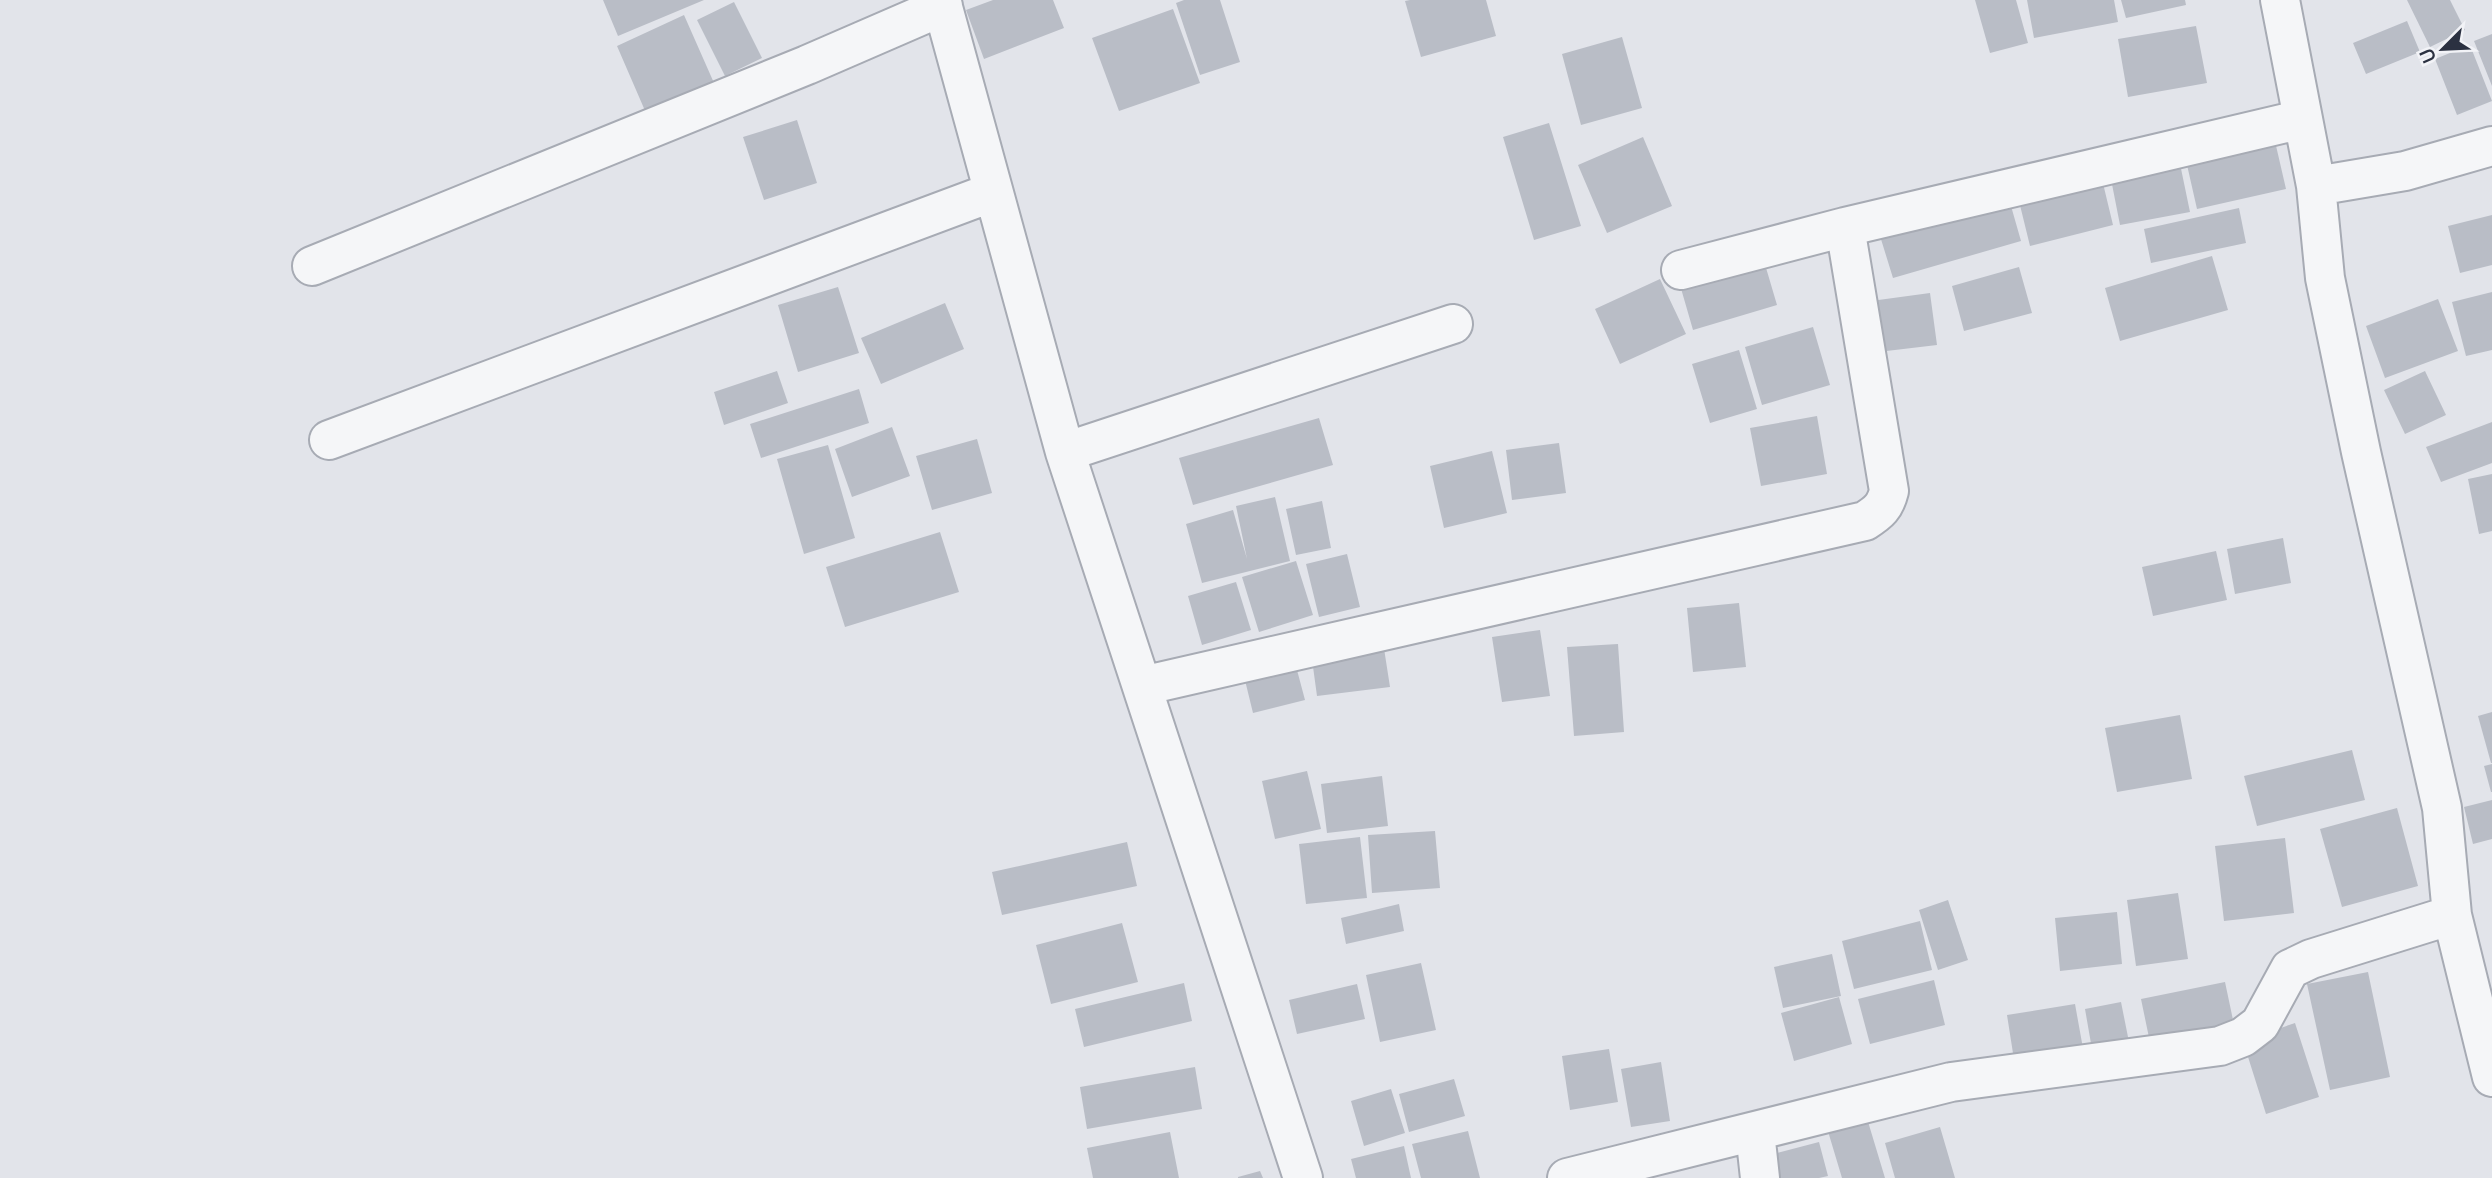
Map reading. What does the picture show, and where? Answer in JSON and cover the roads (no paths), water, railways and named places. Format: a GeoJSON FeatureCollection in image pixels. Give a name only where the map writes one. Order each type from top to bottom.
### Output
{"type":"FeatureCollection","features":[{"type":"Feature","properties":{"kind":"street"},"geometry":{"type":"LineString","coordinates":[[2280,0],[2316,186],[2328,291],[2361,452],[2442,808],[2452,915],[2492,1077]]}},
{"type":"Feature","properties":{"kind":"street"},"geometry":{"type":"LineString","coordinates":[[312,266],[807,65],[942,3],[1065,452],[1303,1178]]}},
{"type":"Feature","properties":{"kind":"street"},"geometry":{"type":"LineString","coordinates":[[1681,270],[1845,227],[2303,119]]}},
{"type":"Feature","properties":{"kind":"street"},"geometry":{"type":"LineString","coordinates":[[2316,186],[2405,171],[2492,146]]}},
{"type":"Feature","properties":{"kind":"street"},"geometry":{"type":"LineString","coordinates":[[330,440],[993,192]]}},
{"type":"Feature","properties":{"kind":"street"},"geometry":{"type":"LineString","coordinates":[[1142,686],[1865,521],[1875,515],[1885,506],[1889,491],[1845,227]]}},
{"type":"Feature","properties":{"kind":"street"},"geometry":{"type":"LineString","coordinates":[[1065,452],[1453,324]]}},
{"type":"Feature","properties":{"kind":"street"},"geometry":{"type":"LineString","coordinates":[[1567,1178],[1951,1082],[2220,1046],[2244,1037],[2260,1024],[2290,969],[2311,959],[2452,915]]}},
{"type":"Feature","properties":{"kind":"street"},"geometry":{"type":"LineString","coordinates":[[1755,1132],[1760,1178]]}}]}
